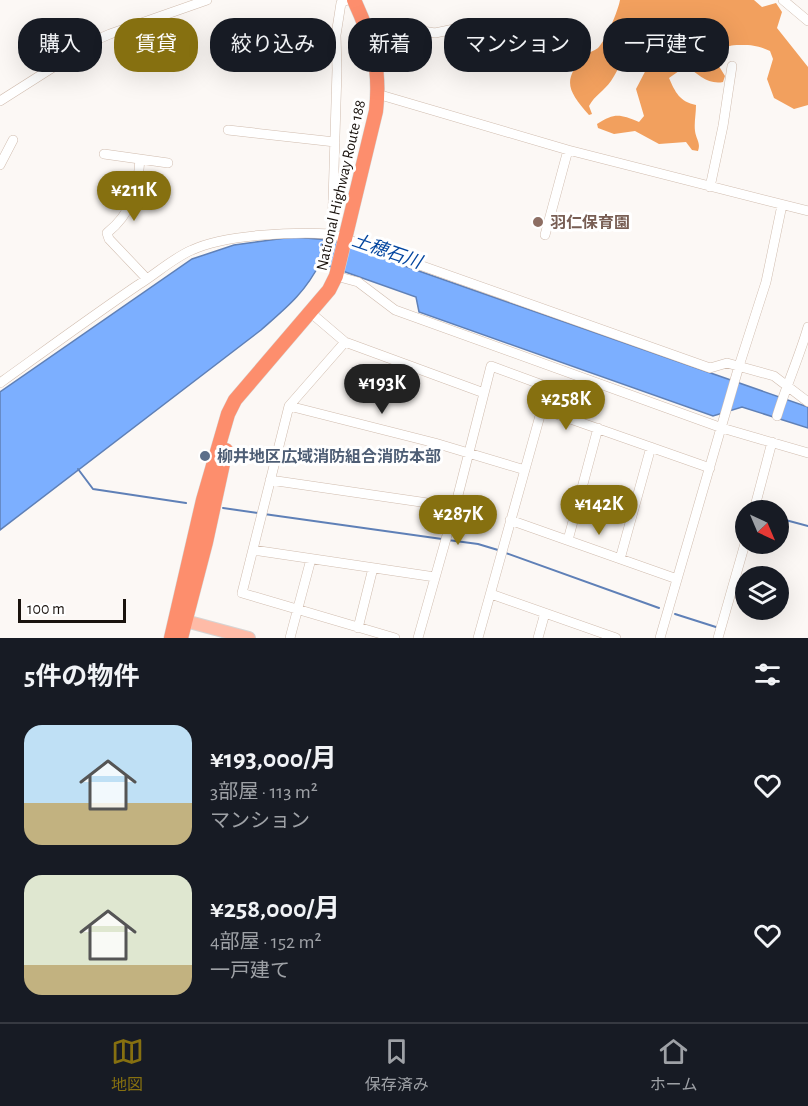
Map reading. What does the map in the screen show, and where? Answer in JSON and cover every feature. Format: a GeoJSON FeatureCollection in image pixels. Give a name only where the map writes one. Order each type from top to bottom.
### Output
{"type":"FeatureCollection","features":[{"type":"Feature","properties":{"kind":"highway","name":"National Highway Route 188"},"geometry":{"type":"LineString","coordinates":[[354,0],[362,18]]}},
{"type":"Feature","properties":{"kind":"highway","name":"National Highway Route 188"},"geometry":{"type":"LineString","coordinates":[[181,638],[180,620],[203,500],[228,414],[236,400],[329,290],[336,274],[341,238],[376,111],[377,72]]}},
{"type":"Feature","properties":{"kind":"highway","name":"National Highway Route 188"},"geometry":{"type":"LineString","coordinates":[[171,638],[180,620]]}},
{"type":"Feature","properties":{"kind":"main road"},"geometry":{"type":"LineString","coordinates":[[180,620],[249,638]]}},
{"type":"Feature","properties":{"kind":"street"},"geometry":{"type":"LineString","coordinates":[[172,0],[176,10]]}},
{"type":"Feature","properties":{"kind":"street"},"geometry":{"type":"LineString","coordinates":[[0,101],[96,40],[207,0]]}},
{"type":"Feature","properties":{"kind":"street"},"geometry":{"type":"LineString","coordinates":[[341,238],[335,142],[336,35],[341,3],[347,0]]}},
{"type":"Feature","properties":{"kind":"street"},"geometry":{"type":"LineString","coordinates":[[783,0],[808,21]]}},
{"type":"Feature","properties":{"kind":"street"},"geometry":{"type":"LineString","coordinates":[[710,187],[723,126],[732,66]]}},
{"type":"Feature","properties":{"kind":"street"},"geometry":{"type":"LineString","coordinates":[[378,96],[568,150],[808,211]]}},
{"type":"Feature","properties":{"kind":"street"},"geometry":{"type":"LineString","coordinates":[[228,130],[335,142]]}},
{"type":"Feature","properties":{"kind":"street"},"geometry":{"type":"LineString","coordinates":[[0,165],[13,140]]}},
{"type":"Feature","properties":{"kind":"street"},"geometry":{"type":"LineString","coordinates":[[545,235],[568,150]]}},
{"type":"Feature","properties":{"kind":"street"},"geometry":{"type":"LineString","coordinates":[[104,154],[168,162]]}},
{"type":"Feature","properties":{"kind":"street"},"geometry":{"type":"LineString","coordinates":[[140,159],[135,196],[107,233],[109,239],[147,279]]}},
{"type":"Feature","properties":{"kind":"street"},"geometry":{"type":"LineString","coordinates":[[660,638],[739,366],[766,282],[782,205]]}},
{"type":"Feature","properties":{"kind":"street"},"geometry":{"type":"LineString","coordinates":[[0,383],[86,320],[191,250],[207,244],[285,234],[341,238],[710,368],[727,363],[774,376],[808,402]]}},
{"type":"Feature","properties":{"kind":"street"},"geometry":{"type":"LineString","coordinates":[[336,274],[358,282],[395,310],[722,428],[808,453]]}},
{"type":"Feature","properties":{"kind":"street"},"geometry":{"type":"LineString","coordinates":[[311,313],[345,342],[484,393]]}},
{"type":"Feature","properties":{"kind":"street"},"geometry":{"type":"LineString","coordinates":[[777,416],[786,384],[798,361],[808,327]]}},
{"type":"Feature","properties":{"kind":"street"},"geometry":{"type":"LineString","coordinates":[[345,342],[289,406],[242,593],[395,638]]}},
{"type":"Feature","properties":{"kind":"street"},"geometry":{"type":"LineString","coordinates":[[418,638],[491,366],[548,387],[478,638]]}},
{"type":"Feature","properties":{"kind":"street"},"geometry":{"type":"LineString","coordinates":[[289,406],[435,443],[525,470]]}},
{"type":"Feature","properties":{"kind":"street"},"geometry":{"type":"LineString","coordinates":[[542,409],[710,468]]}},
{"type":"Feature","properties":{"kind":"street"},"geometry":{"type":"LineString","coordinates":[[568,540],[598,428]]}},
{"type":"Feature","properties":{"kind":"street"},"geometry":{"type":"LineString","coordinates":[[757,500],[772,442]]}},
{"type":"Feature","properties":{"kind":"street"},"geometry":{"type":"LineString","coordinates":[[620,558],[651,447]]}},
{"type":"Feature","properties":{"kind":"street"},"geometry":{"type":"LineString","coordinates":[[270,480],[455,507]]}},
{"type":"Feature","properties":{"kind":"street"},"geometry":{"type":"LineString","coordinates":[[510,520],[677,579]]}},
{"type":"Feature","properties":{"kind":"street"},"geometry":{"type":"LineString","coordinates":[[253,550],[435,577]]}},
{"type":"Feature","properties":{"kind":"street"},"geometry":{"type":"LineString","coordinates":[[718,638],[742,554]]}},
{"type":"Feature","properties":{"kind":"street"},"geometry":{"type":"LineString","coordinates":[[290,638],[311,559]]}},
{"type":"Feature","properties":{"kind":"street"},"geometry":{"type":"LineString","coordinates":[[358,628],[373,568]]}},
{"type":"Feature","properties":{"kind":"street"},"geometry":{"type":"LineString","coordinates":[[491,594],[599,635],[616,638]]}},
{"type":"Feature","properties":{"kind":"street"},"geometry":{"type":"LineString","coordinates":[[538,638],[545,613]]}},
{"type":"Feature","properties":{"kind":"shaded area"},"geometry":{"type":"Polygon","coordinates":[[[620,0],[754,0],[762,7],[776,3],[782,12],[777,28],[808,67],[808,105],[794,109],[774,98],[767,79],[773,59],[770,51],[753,46],[729,47],[729,18],[614,18],[620,0]]]}},
{"type":"Feature","properties":{"kind":"shaded area"},"geometry":{"type":"Polygon","coordinates":[[[603,42],[603,72],[616,72],[611,81],[589,106],[592,114],[589,115],[572,92],[570,79],[573,72],[591,72],[591,52],[603,42]]]}},
{"type":"Feature","properties":{"kind":"shaded area"},"geometry":{"type":"Polygon","coordinates":[[[645,72],[678,72],[669,78],[679,96],[696,105],[695,128],[699,143],[698,151],[692,150],[686,142],[659,144],[635,131],[614,134],[598,128],[597,124],[613,116],[622,116],[639,122],[644,116],[636,89],[645,72]]]}},
{"type":"Feature","properties":{"kind":"shaded area"},"geometry":{"type":"Polygon","coordinates":[[[695,72],[723,72],[725,76],[723,82],[718,83],[695,72]]]}},
{"type":"Feature","properties":{"kind":"water"},"geometry":{"type":"Polygon","coordinates":[[[293,237],[330,240],[808,407],[808,428],[742,407],[713,416],[419,312],[416,297],[320,263],[301,292],[261,330],[0,530],[0,392],[192,259],[234,245],[293,237]]]}},
{"type":"Feature","properties":{"kind":"waterway"},"geometry":{"type":"LineString","coordinates":[[78,469],[93,489],[186,503]]}},
{"type":"Feature","properties":{"kind":"waterway"},"geometry":{"type":"LineString","coordinates":[[223,508],[258,513]]}},
{"type":"Feature","properties":{"kind":"waterway"},"geometry":{"type":"LineString","coordinates":[[264,514],[442,539]]}},
{"type":"Feature","properties":{"kind":"waterway"},"geometry":{"type":"LineString","coordinates":[[789,521],[808,526]]}},
{"type":"Feature","properties":{"kind":"waterway"},"geometry":{"type":"LineString","coordinates":[[448,540],[478,544],[498,550]]}},
{"type":"Feature","properties":{"kind":"waterway"},"geometry":{"type":"LineString","coordinates":[[503,552],[659,608]]}},
{"type":"Feature","properties":{"kind":"waterway"},"geometry":{"type":"LineString","coordinates":[[675,614],[719,628]]}},
{"type":"Feature","properties":{"kind":"place","name":"羽仁保育園"},"geometry":{"type":"Point","coordinates":[538,222]}},
{"type":"Feature","properties":{"kind":"place","name":"柳井地区広域消防組合消防本部"},"geometry":{"type":"Point","coordinates":[205,456]}},
{"type":"Feature","properties":{"kind":"water label","name":"土穂石川"},"geometry":{"type":"Point","coordinates":[387,251]}}]}
